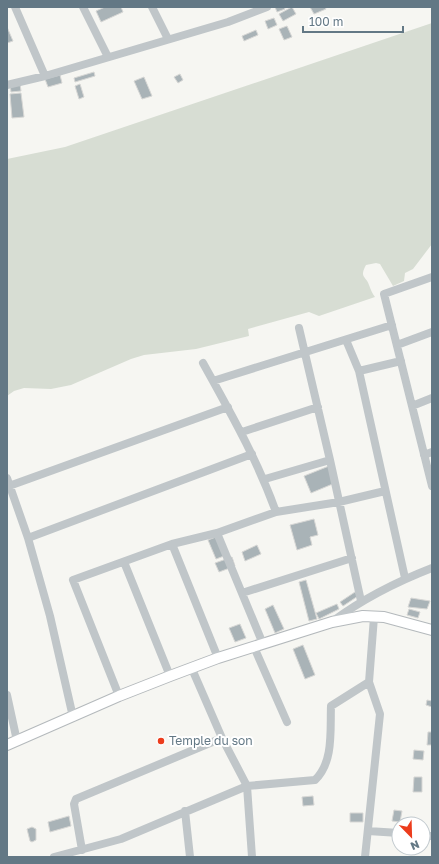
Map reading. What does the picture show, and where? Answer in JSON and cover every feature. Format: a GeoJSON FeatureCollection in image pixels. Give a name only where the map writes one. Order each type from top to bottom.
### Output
{"type":"FeatureCollection","features":[{"type":"Feature","properties":{"kind":"main road"},"geometry":{"type":"LineString","coordinates":[[7,746],[119,696],[170,676],[218,658],[332,622],[352,618],[374,617],[399,620],[432,630]]}},
{"type":"Feature","properties":{"kind":"street"},"geometry":{"type":"LineString","coordinates":[[15,7],[45,76]]}},
{"type":"Feature","properties":{"kind":"street"},"geometry":{"type":"LineString","coordinates":[[83,7],[108,57]]}},
{"type":"Feature","properties":{"kind":"street"},"geometry":{"type":"LineString","coordinates":[[152,7],[168,39]]}},
{"type":"Feature","properties":{"kind":"street"},"geometry":{"type":"LineString","coordinates":[[7,85],[45,76],[228,22],[267,7]]}},
{"type":"Feature","properties":{"kind":"street"},"geometry":{"type":"LineString","coordinates":[[432,277],[384,294],[412,406],[428,454],[432,486]]}},
{"type":"Feature","properties":{"kind":"street"},"geometry":{"type":"LineString","coordinates":[[213,381],[392,325]]}},
{"type":"Feature","properties":{"kind":"street"},"geometry":{"type":"LineString","coordinates":[[299,328],[361,601]]}},
{"type":"Feature","properties":{"kind":"street"},"geometry":{"type":"LineString","coordinates":[[397,345],[432,332]]}},
{"type":"Feature","properties":{"kind":"street"},"geometry":{"type":"LineString","coordinates":[[346,340],[359,371],[405,578]]}},
{"type":"Feature","properties":{"kind":"street"},"geometry":{"type":"LineString","coordinates":[[359,371],[401,361]]}},
{"type":"Feature","properties":{"kind":"street"},"geometry":{"type":"LineString","coordinates":[[203,363],[242,432],[265,479],[276,512]]}},
{"type":"Feature","properties":{"kind":"street"},"geometry":{"type":"LineString","coordinates":[[412,406],[432,398]]}},
{"type":"Feature","properties":{"kind":"street"},"geometry":{"type":"LineString","coordinates":[[73,717],[50,616],[28,538],[8,482],[228,407]]}},
{"type":"Feature","properties":{"kind":"street"},"geometry":{"type":"LineString","coordinates":[[242,432],[318,407]]}},
{"type":"Feature","properties":{"kind":"street"},"geometry":{"type":"LineString","coordinates":[[28,538],[252,454]]}},
{"type":"Feature","properties":{"kind":"street"},"geometry":{"type":"LineString","coordinates":[[265,479],[330,460]]}},
{"type":"Feature","properties":{"kind":"street"},"geometry":{"type":"LineString","coordinates":[[119,696],[73,580],[172,544],[217,533],[276,512],[339,502],[385,491]]}},
{"type":"Feature","properties":{"kind":"street"},"geometry":{"type":"LineString","coordinates":[[217,533],[242,593],[259,646],[287,722]]}},
{"type":"Feature","properties":{"kind":"street"},"geometry":{"type":"LineString","coordinates":[[172,544],[218,658]]}},
{"type":"Feature","properties":{"kind":"street"},"geometry":{"type":"LineString","coordinates":[[242,593],[352,558]]}},
{"type":"Feature","properties":{"kind":"street"},"geometry":{"type":"LineString","coordinates":[[124,562],[170,676]]}},
{"type":"Feature","properties":{"kind":"street"},"geometry":{"type":"LineString","coordinates":[[332,622],[361,601],[405,578],[432,568]]}},
{"type":"Feature","properties":{"kind":"street"},"geometry":{"type":"LineString","coordinates":[[365,857],[380,714],[369,682],[374,617]]}},
{"type":"Feature","properties":{"kind":"street"},"geometry":{"type":"LineString","coordinates":[[192,669],[222,738],[247,786],[252,857]]}},
{"type":"Feature","properties":{"kind":"street"},"geometry":{"type":"LineString","coordinates":[[54,857],[121,839],[247,786],[315,780],[323,772],[329,750],[331,706],[369,682]]}},
{"type":"Feature","properties":{"kind":"street"},"geometry":{"type":"LineString","coordinates":[[7,695],[17,741]]}},
{"type":"Feature","properties":{"kind":"street"},"geometry":{"type":"LineString","coordinates":[[82,850],[74,804],[76,799],[222,738]]}},
{"type":"Feature","properties":{"kind":"street"},"geometry":{"type":"LineString","coordinates":[[185,812],[190,857]]}},
{"type":"Feature","properties":{"kind":"street"},"geometry":{"type":"LineString","coordinates":[[368,831],[391,832]]}},
{"type":"Feature","properties":{"kind":"shaded area"},"geometry":{"type":"Polygon","coordinates":[[[432,23],[432,244],[413,269],[405,273],[404,281],[393,286],[380,264],[376,263],[366,265],[363,275],[375,297],[319,316],[309,312],[248,329],[249,336],[196,349],[144,355],[131,359],[71,385],[51,389],[24,388],[14,391],[7,396],[7,159],[65,147],[432,23]]]}},
{"type":"Feature","properties":{"kind":"building"},"geometry":{"type":"Polygon","coordinates":[[[105,7],[121,7],[123,12],[101,22],[96,11],[105,7]]]}},
{"type":"Feature","properties":{"kind":"building"},"geometry":{"type":"Polygon","coordinates":[[[275,7],[284,7],[285,9],[277,12],[275,7]]]}},
{"type":"Feature","properties":{"kind":"building"},"geometry":{"type":"Polygon","coordinates":[[[292,7],[296,14],[283,21],[279,14],[292,7]]]}},
{"type":"Feature","properties":{"kind":"building"},"geometry":{"type":"Polygon","coordinates":[[[310,7],[325,7],[326,9],[314,14],[310,7]]]}},
{"type":"Feature","properties":{"kind":"building"},"geometry":{"type":"Polygon","coordinates":[[[274,18],[277,25],[268,29],[265,21],[274,18]]]}},
{"type":"Feature","properties":{"kind":"building"},"geometry":{"type":"Polygon","coordinates":[[[287,26],[292,37],[284,40],[279,29],[287,26]]]}},
{"type":"Feature","properties":{"kind":"building"},"geometry":{"type":"Polygon","coordinates":[[[7,27],[13,41],[7,43],[7,27]]]}},
{"type":"Feature","properties":{"kind":"building"},"geometry":{"type":"Polygon","coordinates":[[[256,30],[258,35],[244,41],[242,36],[256,30]]]}},
{"type":"Feature","properties":{"kind":"building"},"geometry":{"type":"Polygon","coordinates":[[[94,72],[95,76],[75,82],[74,78],[94,72]]]}},
{"type":"Feature","properties":{"kind":"building"},"geometry":{"type":"Polygon","coordinates":[[[180,74],[183,80],[178,83],[174,77],[180,74]]]}},
{"type":"Feature","properties":{"kind":"building"},"geometry":{"type":"Polygon","coordinates":[[[60,75],[62,83],[48,87],[45,79],[60,75]]]}},
{"type":"Feature","properties":{"kind":"building"},"geometry":{"type":"Polygon","coordinates":[[[144,77],[152,96],[142,99],[134,81],[144,77]]]}},
{"type":"Feature","properties":{"kind":"building"},"geometry":{"type":"Polygon","coordinates":[[[20,84],[21,91],[11,92],[10,85],[20,84]]]}},
{"type":"Feature","properties":{"kind":"building"},"geometry":{"type":"Polygon","coordinates":[[[80,84],[84,97],[79,99],[75,86],[80,84]]]}},
{"type":"Feature","properties":{"kind":"building"},"geometry":{"type":"Polygon","coordinates":[[[21,93],[24,117],[12,118],[10,94],[21,93]]]}},
{"type":"Feature","properties":{"kind":"building"},"geometry":{"type":"Polygon","coordinates":[[[329,466],[335,483],[311,493],[304,476],[329,466]]]}},
{"type":"Feature","properties":{"kind":"building"},"geometry":{"type":"Polygon","coordinates":[[[314,519],[318,535],[310,537],[312,545],[297,550],[290,525],[314,519]]]}},
{"type":"Feature","properties":{"kind":"building"},"geometry":{"type":"Polygon","coordinates":[[[216,537],[224,556],[216,559],[208,540],[216,537]]]}},
{"type":"Feature","properties":{"kind":"building"},"geometry":{"type":"Polygon","coordinates":[[[257,545],[261,554],[245,561],[242,552],[257,545]]]}},
{"type":"Feature","properties":{"kind":"building"},"geometry":{"type":"Polygon","coordinates":[[[232,557],[235,566],[219,572],[215,563],[232,557]]]}},
{"type":"Feature","properties":{"kind":"building"},"geometry":{"type":"Polygon","coordinates":[[[306,580],[317,619],[309,621],[299,582],[306,580]]]}},
{"type":"Feature","properties":{"kind":"building"},"geometry":{"type":"Polygon","coordinates":[[[355,592],[358,596],[343,606],[340,602],[355,592]]]}},
{"type":"Feature","properties":{"kind":"building"},"geometry":{"type":"Polygon","coordinates":[[[411,598],[430,601],[427,609],[408,607],[411,598]]]}},
{"type":"Feature","properties":{"kind":"building"},"geometry":{"type":"Polygon","coordinates":[[[337,604],[339,609],[319,619],[316,613],[337,604]]]}},
{"type":"Feature","properties":{"kind":"building"},"geometry":{"type":"Polygon","coordinates":[[[273,605],[284,629],[275,633],[265,609],[273,605]]]}},
{"type":"Feature","properties":{"kind":"building"},"geometry":{"type":"Polygon","coordinates":[[[409,609],[420,612],[418,618],[407,615],[409,609]]]}},
{"type":"Feature","properties":{"kind":"building"},"geometry":{"type":"Polygon","coordinates":[[[240,624],[246,638],[235,642],[229,628],[240,624]]]}},
{"type":"Feature","properties":{"kind":"building"},"geometry":{"type":"Polygon","coordinates":[[[303,645],[315,675],[305,679],[293,649],[303,645]]]}},
{"type":"Feature","properties":{"kind":"building"},"geometry":{"type":"Polygon","coordinates":[[[427,700],[432,701],[432,707],[426,705],[427,700]]]}},
{"type":"Feature","properties":{"kind":"building"},"geometry":{"type":"Polygon","coordinates":[[[428,732],[432,732],[432,745],[427,745],[428,732]]]}},
{"type":"Feature","properties":{"kind":"building"},"geometry":{"type":"Polygon","coordinates":[[[414,750],[424,751],[423,760],[413,759],[414,750]]]}},
{"type":"Feature","properties":{"kind":"building"},"geometry":{"type":"Polygon","coordinates":[[[414,777],[422,777],[422,792],[413,792],[414,777]]]}},
{"type":"Feature","properties":{"kind":"building"},"geometry":{"type":"Polygon","coordinates":[[[313,796],[314,805],[303,806],[302,797],[313,796]]]}},
{"type":"Feature","properties":{"kind":"building"},"geometry":{"type":"Polygon","coordinates":[[[394,810],[402,811],[401,816],[393,816],[394,810]]]}},
{"type":"Feature","properties":{"kind":"building"},"geometry":{"type":"Polygon","coordinates":[[[350,813],[363,813],[363,822],[350,822],[350,813]]]}},
{"type":"Feature","properties":{"kind":"building"},"geometry":{"type":"Polygon","coordinates":[[[69,816],[71,826],[50,832],[48,822],[69,816]]]}},
{"type":"Feature","properties":{"kind":"building"},"geometry":{"type":"Polygon","coordinates":[[[32,827],[36,829],[36,840],[32,842],[30,841],[27,829],[32,827]]]}},
{"type":"Feature","properties":{"kind":"place","name":"Temple du son"},"geometry":{"type":"Point","coordinates":[161,741]}}]}
